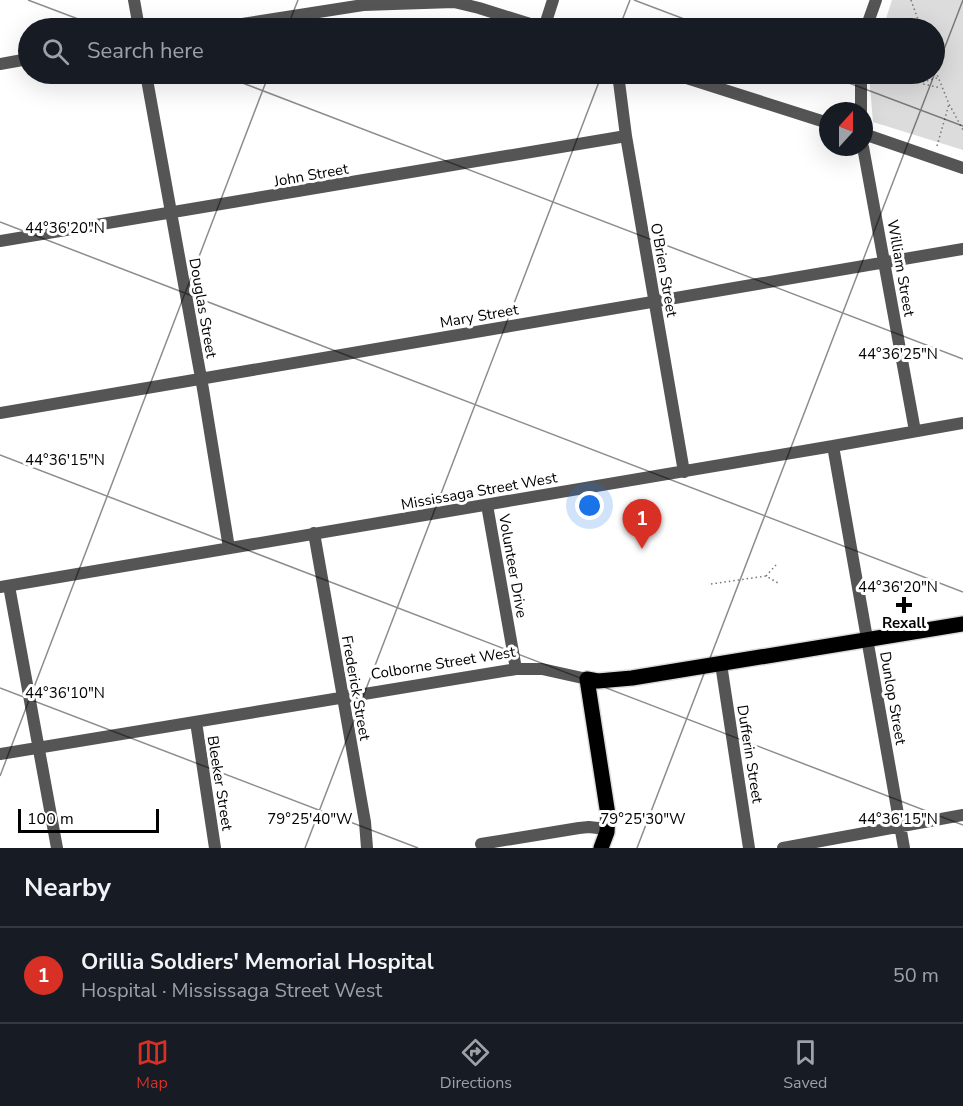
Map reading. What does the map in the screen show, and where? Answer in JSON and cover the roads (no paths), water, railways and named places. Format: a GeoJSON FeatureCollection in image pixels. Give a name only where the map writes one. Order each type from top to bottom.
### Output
{"type":"FeatureCollection","features":[{"type":"Feature","properties":{"kind":"main road","name":"Colborne Street West"},"geometry":{"type":"LineString","coordinates":[[587,679],[615,680],[963,624]]}},
{"type":"Feature","properties":{"kind":"main road"},"geometry":{"type":"LineString","coordinates":[[587,679],[608,815],[602,848]]}},
{"type":"Feature","properties":{"kind":"street"},"geometry":{"type":"LineString","coordinates":[[134,0],[137,18]]}},
{"type":"Feature","properties":{"kind":"street"},"geometry":{"type":"LineString","coordinates":[[547,18],[553,0]]}},
{"type":"Feature","properties":{"kind":"street"},"geometry":{"type":"LineString","coordinates":[[870,18],[876,0]]}},
{"type":"Feature","properties":{"kind":"street"},"geometry":{"type":"LineString","coordinates":[[273,18],[363,2],[454,2],[512,18]]}},
{"type":"Feature","properties":{"kind":"street"},"geometry":{"type":"LineString","coordinates":[[0,64],[18,61]]}},
{"type":"Feature","properties":{"kind":"street","name":"Douglas Street"},"geometry":{"type":"LineString","coordinates":[[148,84],[229,548]]}},
{"type":"Feature","properties":{"kind":"street","name":"O'Brien Street"},"geometry":{"type":"LineString","coordinates":[[619,84],[653,301],[684,472]]}},
{"type":"Feature","properties":{"kind":"street"},"geometry":{"type":"LineString","coordinates":[[705,84],[819,120]]}},
{"type":"Feature","properties":{"kind":"street"},"geometry":{"type":"LineString","coordinates":[[861,84],[861,102]]}},
{"type":"Feature","properties":{"kind":"street","name":"John Street"},"geometry":{"type":"LineString","coordinates":[[0,241],[626,136]]}},
{"type":"Feature","properties":{"kind":"street"},"geometry":{"type":"LineString","coordinates":[[873,137],[963,168]]}},
{"type":"Feature","properties":{"kind":"street","name":"William Street"},"geometry":{"type":"LineString","coordinates":[[865,156],[915,431]]}},
{"type":"Feature","properties":{"kind":"street","name":"Mary Street"},"geometry":{"type":"LineString","coordinates":[[0,413],[963,249]]}},
{"type":"Feature","properties":{"kind":"street","name":"Mississaga Street West"},"geometry":{"type":"LineString","coordinates":[[4,586],[963,423]]}},
{"type":"Feature","properties":{"kind":"street","name":"Dunlop Street"},"geometry":{"type":"LineString","coordinates":[[833,446],[904,848]]}},
{"type":"Feature","properties":{"kind":"street","name":"Volunteer Drive"},"geometry":{"type":"LineString","coordinates":[[487,505],[516,669]]}},
{"type":"Feature","properties":{"kind":"street","name":"Frederick Street"},"geometry":{"type":"LineString","coordinates":[[314,533],[365,822],[367,848]]}},
{"type":"Feature","properties":{"kind":"street"},"geometry":{"type":"LineString","coordinates":[[4,586],[40,748],[57,848]]}},
{"type":"Feature","properties":{"kind":"street","name":"Dufferin Street"},"geometry":{"type":"LineString","coordinates":[[721,664],[749,848]]}},
{"type":"Feature","properties":{"kind":"street","name":"Colborne Street West"},"geometry":{"type":"LineString","coordinates":[[0,754],[516,669],[542,669],[587,679]]}},
{"type":"Feature","properties":{"kind":"street","name":"Bleeker Street"},"geometry":{"type":"LineString","coordinates":[[196,722],[215,848]]}},
{"type":"Feature","properties":{"kind":"street"},"geometry":{"type":"LineString","coordinates":[[783,848],[963,815]]}},
{"type":"Feature","properties":{"kind":"street"},"geometry":{"type":"LineString","coordinates":[[481,844],[584,827],[607,829]]}},
{"type":"Feature","properties":{"kind":"place","name":"Orillia Soldiers' Memorial Hospital"},"geometry":{"type":"Point","coordinates":[642,549]}},
{"type":"Feature","properties":{"kind":"place","name":"Rexall"},"geometry":{"type":"Point","coordinates":[904,605]}}]}
